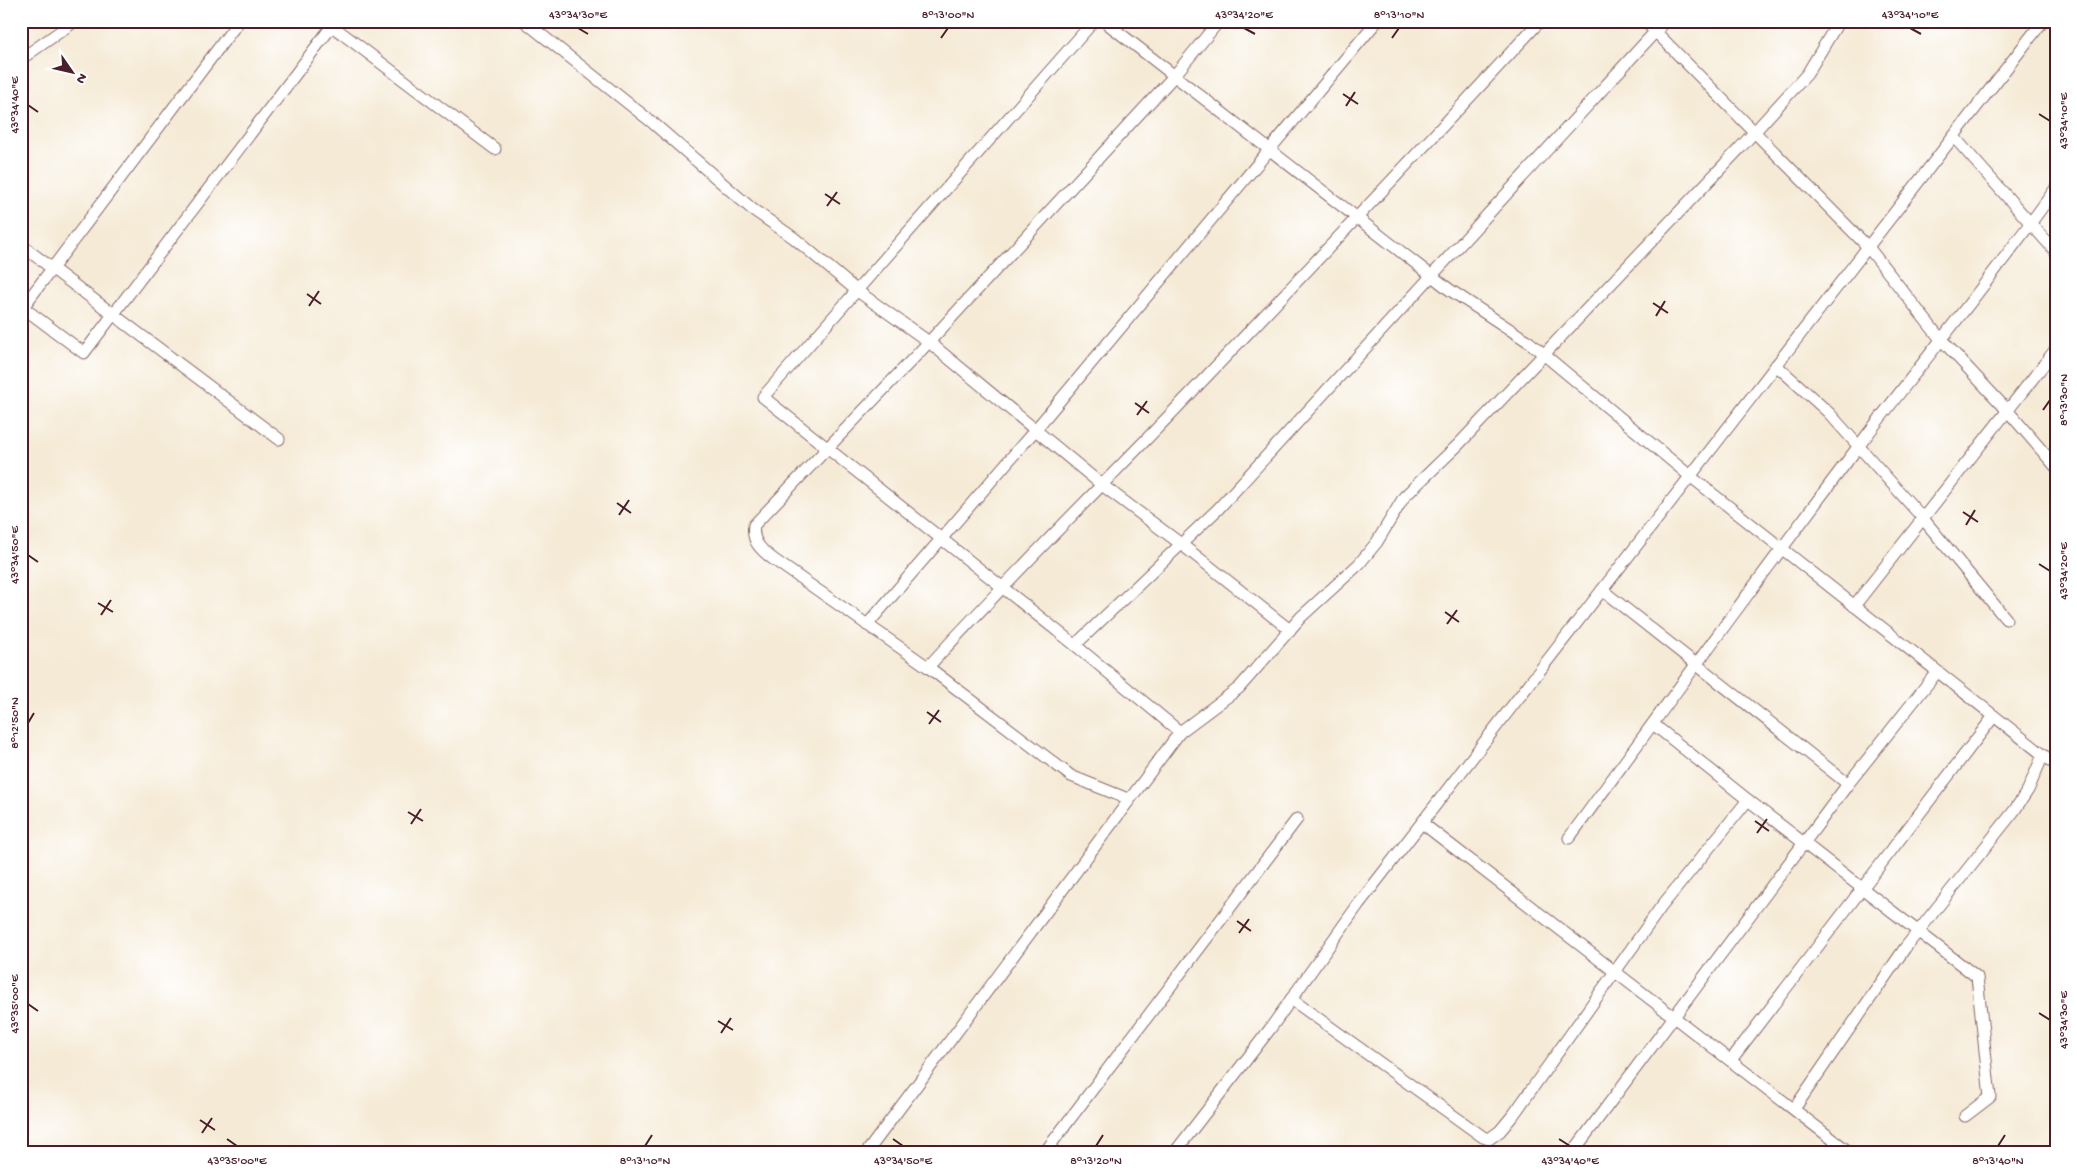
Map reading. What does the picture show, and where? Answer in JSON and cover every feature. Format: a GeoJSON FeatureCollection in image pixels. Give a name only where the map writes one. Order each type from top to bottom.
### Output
{"type":"FeatureCollection","features":[{"type":"Feature","properties":{"kind":"street"},"geometry":{"type":"LineString","coordinates":[[21,59],[75,21]]}},
{"type":"Feature","properties":{"kind":"street"},"geometry":{"type":"LineString","coordinates":[[239,21],[22,306],[84,353],[329,24],[495,149]]}},
{"type":"Feature","properties":{"kind":"street"},"geometry":{"type":"LineString","coordinates":[[524,21],[653,123],[752,209],[794,238],[856,290],[929,342],[1102,485],[1181,544],[1290,630]]}},
{"type":"Feature","properties":{"kind":"street"},"geometry":{"type":"LineString","coordinates":[[1094,21],[763,397],[1075,645],[1180,732]]}},
{"type":"Feature","properties":{"kind":"street"},"geometry":{"type":"LineString","coordinates":[[1104,21],[1431,275],[1529,342],[1690,476],[2056,765]]}},
{"type":"Feature","properties":{"kind":"street"},"geometry":{"type":"LineString","coordinates":[[1128,799],[1071,776],[928,668],[760,550],[752,534],[754,524],[929,342],[1174,76],[1220,21]]}},
{"type":"Feature","properties":{"kind":"street"},"geometry":{"type":"LineString","coordinates":[[867,625],[1036,430],[1377,21]]}},
{"type":"Feature","properties":{"kind":"street"},"geometry":{"type":"LineString","coordinates":[[928,668],[1001,586],[1102,485],[1358,219],[1540,21]]}},
{"type":"Feature","properties":{"kind":"street"},"geometry":{"type":"LineString","coordinates":[[1644,21],[1868,248],[1940,339],[2056,467]]}},
{"type":"Feature","properties":{"kind":"street"},"geometry":{"type":"LineString","coordinates":[[1075,645],[1218,509],[1665,21]]}},
{"type":"Feature","properties":{"kind":"street"},"geometry":{"type":"LineString","coordinates":[[867,1152],[1128,799],[1180,732],[1239,688],[1301,618],[1359,564],[1377,542],[1404,497],[1458,445],[1807,74],[1839,21]]}},
{"type":"Feature","properties":{"kind":"street"},"geometry":{"type":"LineString","coordinates":[[1175,1152],[1291,999],[1358,905],[2043,21]]}},
{"type":"Feature","properties":{"kind":"street"},"geometry":{"type":"LineString","coordinates":[[1954,137],[2056,252]]}},
{"type":"Feature","properties":{"kind":"street"},"geometry":{"type":"LineString","coordinates":[[1569,838],[1781,548],[2056,188]]}},
{"type":"Feature","properties":{"kind":"street"},"geometry":{"type":"LineString","coordinates":[[21,246],[279,438]]}},
{"type":"Feature","properties":{"kind":"street"},"geometry":{"type":"LineString","coordinates":[[1854,606],[2056,349]]}},
{"type":"Feature","properties":{"kind":"street"},"geometry":{"type":"LineString","coordinates":[[1776,365],[1829,413],[1923,519],[2006,618]]}},
{"type":"Feature","properties":{"kind":"street"},"geometry":{"type":"LineString","coordinates":[[1602,590],[1848,784]]}},
{"type":"Feature","properties":{"kind":"street"},"geometry":{"type":"LineString","coordinates":[[1573,1152],[1848,784],[1937,672]]}},
{"type":"Feature","properties":{"kind":"street"},"geometry":{"type":"LineString","coordinates":[[1731,1060],[1994,716]]}},
{"type":"Feature","properties":{"kind":"street"},"geometry":{"type":"LineString","coordinates":[[1653,724],[1803,844],[1977,977],[1990,1097],[1966,1116]]}},
{"type":"Feature","properties":{"kind":"street"},"geometry":{"type":"LineString","coordinates":[[1794,1109],[1918,931],[2014,811],[2028,790],[2043,755]]}},
{"type":"Feature","properties":{"kind":"street"},"geometry":{"type":"LineString","coordinates":[[1291,999],[1482,1137],[1489,1139],[1500,1131],[1514,1114],[1661,908],[1748,800]]}},
{"type":"Feature","properties":{"kind":"street"},"geometry":{"type":"LineString","coordinates":[[1045,1152],[1296,819]]}},
{"type":"Feature","properties":{"kind":"street"},"geometry":{"type":"LineString","coordinates":[[1422,824],[1849,1152]]}}]}
